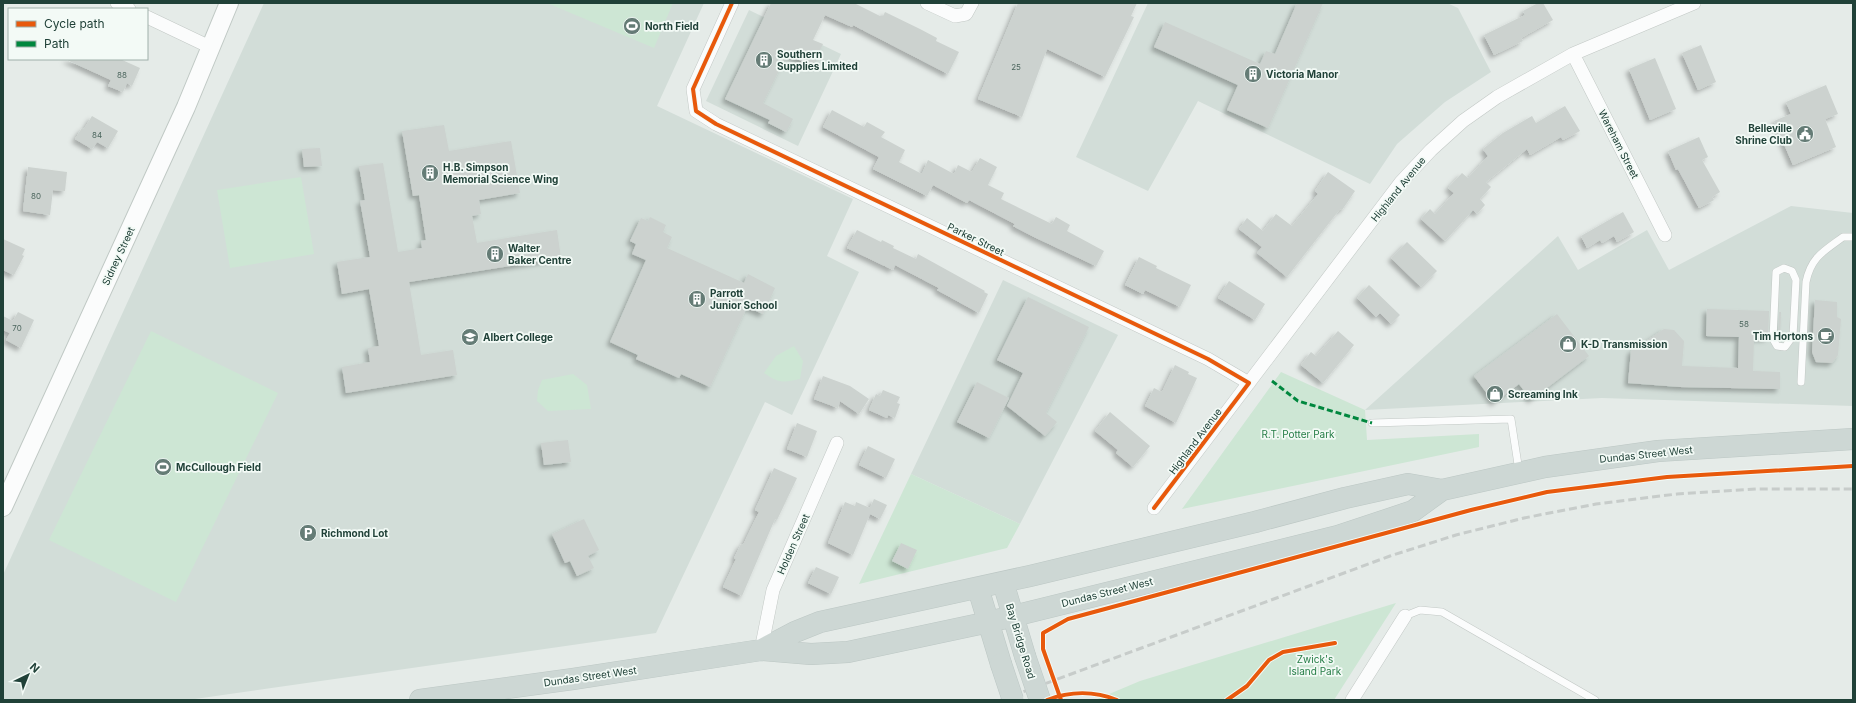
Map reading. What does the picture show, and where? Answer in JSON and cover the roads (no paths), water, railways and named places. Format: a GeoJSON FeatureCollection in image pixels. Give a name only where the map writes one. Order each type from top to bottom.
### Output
{"type":"FeatureCollection","features":[{"type":"Feature","properties":{"kind":"main road","name":"Sidney Street"},"geometry":{"type":"LineString","coordinates":[[3,507],[186,107],[229,3]]}},
{"type":"Feature","properties":{"kind":"main road","name":"Dundas Street West"},"geometry":{"type":"LineString","coordinates":[[761,650],[795,632],[820,622],[978,588],[1255,522],[1345,498],[1408,484],[1442,490],[1593,459],[1658,451],[1853,439]]}},
{"type":"Feature","properties":{"kind":"main road","name":"Dundas Street West"},"geometry":{"type":"LineString","coordinates":[[420,700],[573,679],[761,650],[810,654],[848,652],[989,622],[1338,536],[1413,511],[1442,490]]}},
{"type":"Feature","properties":{"kind":"main road","name":"Bay Bridge Road"},"geometry":{"type":"LineString","coordinates":[[1003,582],[1040,700]]}},
{"type":"Feature","properties":{"kind":"main road"},"geometry":{"type":"LineString","coordinates":[[978,588],[1013,700]]}},
{"type":"Feature","properties":{"kind":"street"},"geometry":{"type":"LineString","coordinates":[[117,3],[127,8]]}},
{"type":"Feature","properties":{"kind":"street","name":"Parker Street"},"geometry":{"type":"LineString","coordinates":[[732,3],[693,89],[696,111],[716,124],[837,180],[1208,360],[1249,383]]}},
{"type":"Feature","properties":{"kind":"street"},"geometry":{"type":"LineString","coordinates":[[927,3],[955,16],[966,14],[972,3]]}},
{"type":"Feature","properties":{"kind":"street","name":"Highland Avenue"},"geometry":{"type":"LineString","coordinates":[[1154,508],[1401,182],[1431,150],[1463,121],[1491,101],[1573,54],[1694,3]]}},
{"type":"Feature","properties":{"kind":"street"},"geometry":{"type":"LineString","coordinates":[[148,17],[210,47]]}},
{"type":"Feature","properties":{"kind":"street","name":"Wareham Street"},"geometry":{"type":"LineString","coordinates":[[1573,54],[1665,235]]}},
{"type":"Feature","properties":{"kind":"street","name":"Holden Street"},"geometry":{"type":"LineString","coordinates":[[761,650],[773,590],[837,442]]}},
{"type":"Feature","properties":{"kind":"street"},"geometry":{"type":"LineString","coordinates":[[1352,700],[1405,616]]}},
{"type":"Feature","properties":{"kind":"lane"},"geometry":{"type":"LineString","coordinates":[[1801,382],[1806,282],[1809,268],[1817,256],[1843,237],[1853,237]]}},
{"type":"Feature","properties":{"kind":"lane"},"geometry":{"type":"LineString","coordinates":[[1784,268],[1792,271],[1796,280],[1793,336],[1785,347],[1777,346],[1773,338],[1776,272],[1784,268]]}},
{"type":"Feature","properties":{"kind":"lane"},"geometry":{"type":"LineString","coordinates":[[1372,423],[1511,419],[1520,473]]}},
{"type":"Feature","properties":{"kind":"lane"},"geometry":{"type":"LineString","coordinates":[[1405,616],[1420,610],[1442,612],[1595,700]]}},
{"type":"Feature","properties":{"kind":"railway"},"geometry":{"type":"LineString","coordinates":[[1001,700],[1390,556],[1456,535],[1524,518],[1596,504],[1677,494],[1757,489],[1853,489]]}},
{"type":"Feature","properties":{"kind":"place","name":"North Field"},"geometry":{"type":"Point","coordinates":[632,26]}},
{"type":"Feature","properties":{"kind":"place","name":"Southern Supplies Limited"},"geometry":{"type":"Point","coordinates":[764,60]}},
{"type":"Feature","properties":{"kind":"place","name":"Victoria Manor"},"geometry":{"type":"Point","coordinates":[1253,74]}},
{"type":"Feature","properties":{"kind":"place","name":"Belleville Shrine Club"},"geometry":{"type":"Point","coordinates":[1805,134]}},
{"type":"Feature","properties":{"kind":"place","name":"H.B. Simpson Memorial Science Wing"},"geometry":{"type":"Point","coordinates":[430,173]}},
{"type":"Feature","properties":{"kind":"place","name":"Walter Baker Centre"},"geometry":{"type":"Point","coordinates":[495,254]}},
{"type":"Feature","properties":{"kind":"place","name":"Parrott Junior School"},"geometry":{"type":"Point","coordinates":[697,299]}},
{"type":"Feature","properties":{"kind":"place","name":"Tim Hortons"},"geometry":{"type":"Point","coordinates":[1826,336]}},
{"type":"Feature","properties":{"kind":"place","name":"Albert College"},"geometry":{"type":"Point","coordinates":[470,337]}},
{"type":"Feature","properties":{"kind":"place","name":"K-D Transmission"},"geometry":{"type":"Point","coordinates":[1568,344]}},
{"type":"Feature","properties":{"kind":"place","name":"Screaming Ink"},"geometry":{"type":"Point","coordinates":[1495,394]}},
{"type":"Feature","properties":{"kind":"place","name":"McCullough Field"},"geometry":{"type":"Point","coordinates":[163,467]}},
{"type":"Feature","properties":{"kind":"place","name":"Richmond Lot"},"geometry":{"type":"Point","coordinates":[308,533]}},
{"type":"Feature","properties":{"kind":"park label","name":"R.T. Potter Park"},"geometry":{"type":"Point","coordinates":[1298,434]}},
{"type":"Feature","properties":{"kind":"park label","name":"Zwick's Island Park"},"geometry":{"type":"Point","coordinates":[1315,664]}}]}
